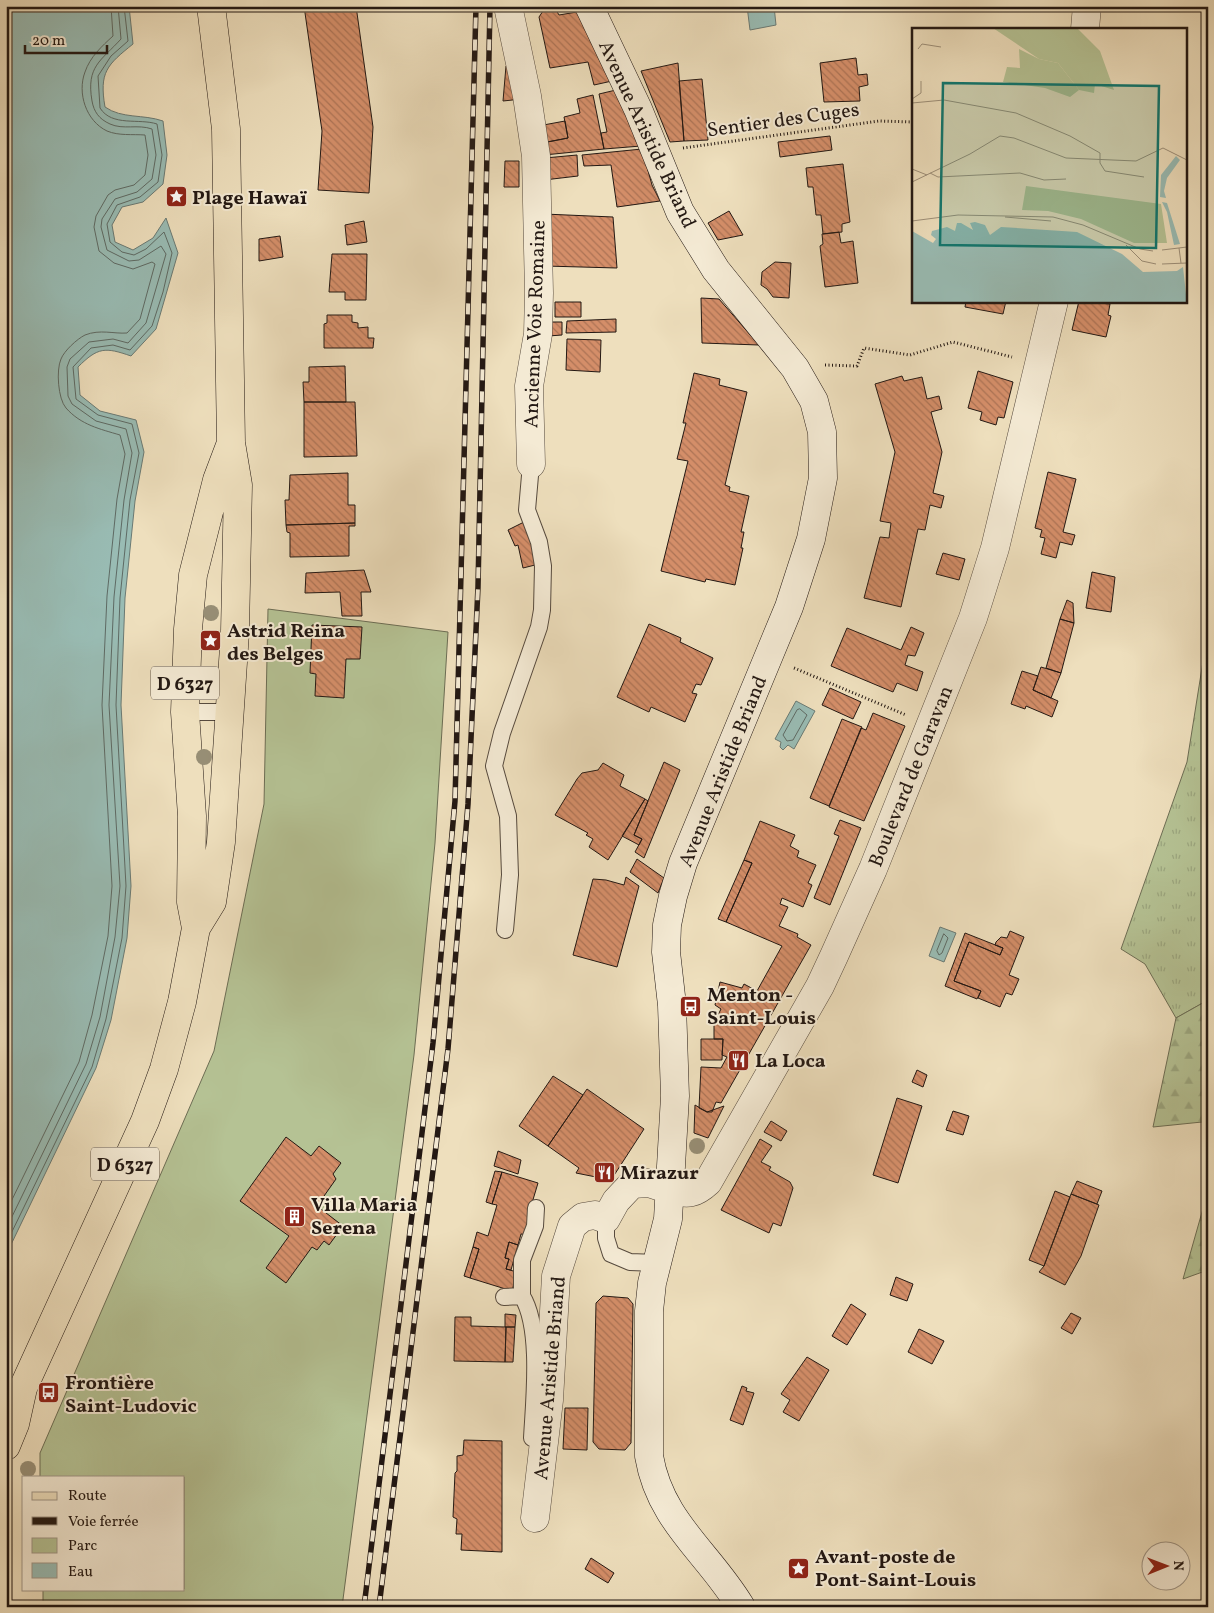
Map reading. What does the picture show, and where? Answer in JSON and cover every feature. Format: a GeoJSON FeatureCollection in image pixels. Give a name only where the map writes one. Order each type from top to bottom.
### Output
{"type":"FeatureCollection","features":[{"type":"Feature","properties":{"kind":"main road","name":"D 6327"},"geometry":{"type":"LineString","coordinates":[[6,1446],[15,1424],[15,1395],[145,1121],[164,1069],[182,1002],[196,928],[212,902],[220,842],[235,632],[238,485],[231,443],[226,128],[211,6]]}},
{"type":"Feature","properties":{"kind":"main road","name":"D 6327"},"geometry":{"type":"LineString","coordinates":[[196,928],[191,902],[192,816],[185,712],[186,668],[194,575],[216,480],[231,443]]}},
{"type":"Feature","properties":{"kind":"street","name":"Ancienne Voie Romaine"},"geometry":{"type":"LineString","coordinates":[[508,6],[527,96],[536,156],[539,293],[538,334],[529,386],[531,464]]}},
{"type":"Feature","properties":{"kind":"street","name":"Avenue Aristide Briand"},"geometry":{"type":"LineString","coordinates":[[589,6],[657,152],[680,212],[716,270],[795,368],[814,401],[822,432],[823,478],[811,539],[789,607],[683,863],[672,903],[666,952],[672,1005],[675,1087],[670,1190]]}},
{"type":"Feature","properties":{"kind":"street"},"geometry":{"type":"LineString","coordinates":[[1085,28],[1087,6]]}},
{"type":"Feature","properties":{"kind":"street","name":"Boulevard de Garavan"},"geometry":{"type":"LineString","coordinates":[[670,1190],[686,1194],[696,1192],[708,1182],[820,986],[872,868],[972,618],[995,548],[1054,302]]}},
{"type":"Feature","properties":{"kind":"street"},"geometry":{"type":"LineString","coordinates":[[606,1220],[616,1201],[632,1184],[649,1183],[670,1190],[668,1219],[652,1283],[650,1310],[649,1456],[653,1480],[671,1516],[727,1584],[741,1607]]}},
{"type":"Feature","properties":{"kind":"street","name":"Avenue Aristide Briand"},"geometry":{"type":"LineString","coordinates":[[535,1518],[543,1467],[556,1276],[572,1226],[583,1217],[595,1215],[606,1220]]}},
{"type":"Feature","properties":{"kind":"lane"},"geometry":{"type":"LineString","coordinates":[[505,930],[510,874],[508,816],[494,766],[502,733],[539,627],[542,610],[543,566],[539,542],[526,510],[531,464]]}},
{"type":"Feature","properties":{"kind":"lane"},"geometry":{"type":"LineString","coordinates":[[185,712],[229,712]]}},
{"type":"Feature","properties":{"kind":"lane"},"geometry":{"type":"LineString","coordinates":[[536,1208],[535,1226],[522,1260],[522,1296],[528,1304],[533,1334],[532,1460],[543,1467]]}},
{"type":"Feature","properties":{"kind":"lane"},"geometry":{"type":"LineString","coordinates":[[606,1220],[606,1238],[611,1254],[630,1262],[657,1263]]}},
{"type":"Feature","properties":{"kind":"lane"},"geometry":{"type":"LineString","coordinates":[[504,1297],[522,1296]]}},
{"type":"Feature","properties":{"kind":"path","name":"Sentier des Cuges"},"geometry":{"type":"LineString","coordinates":[[657,152],[879,121],[912,122]]}},
{"type":"Feature","properties":{"kind":"path"},"geometry":{"type":"LineString","coordinates":[[795,368],[815,365],[857,366],[864,348],[910,355],[953,342],[1040,363]]}},
{"type":"Feature","properties":{"kind":"path"},"geometry":{"type":"LineString","coordinates":[[768,659],[803,671],[930,725]]}},
{"type":"Feature","properties":{"kind":"green space"},"geometry":{"type":"Polygon","coordinates":[[[268,609],[448,632],[435,843],[414,1055],[342,1607],[43,1607],[43,1590],[185,1590],[185,1476],[40,1476],[40,1453],[214,1051],[264,804],[268,609]]]}},
{"type":"Feature","properties":{"kind":"green space"},"geometry":{"type":"Polygon","coordinates":[[[1208,630],[1208,1000],[1176,1018],[1145,964],[1121,949],[1187,762],[1208,630]]]}},
{"type":"Feature","properties":{"kind":"green space"},"geometry":{"type":"Polygon","coordinates":[[[1208,1000],[1208,1124],[1202,1122],[1153,1127],[1176,1018],[1208,1000]]]}},
{"type":"Feature","properties":{"kind":"green space"},"geometry":{"type":"Polygon","coordinates":[[[1208,1191],[1208,1270],[1183,1279],[1208,1191]]]}},
{"type":"Feature","properties":{"kind":"water"},"geometry":{"type":"Polygon","coordinates":[[[6,6],[129,6],[133,44],[107,70],[103,85],[105,107],[126,115],[163,121],[167,155],[163,184],[143,202],[122,207],[112,225],[115,242],[133,250],[153,238],[166,218],[178,253],[156,329],[131,356],[108,350],[97,352],[78,367],[80,395],[100,411],[136,420],[144,452],[135,501],[125,598],[121,705],[131,886],[127,938],[111,1020],[96,1068],[6,1255],[6,6]]]}},
{"type":"Feature","properties":{"kind":"water"},"geometry":{"type":"Polygon","coordinates":[[[747,6],[774,6],[776,25],[750,30],[747,6]]]}},
{"type":"Feature","properties":{"kind":"water"},"geometry":{"type":"Polygon","coordinates":[[[796,701],[815,711],[794,749],[788,745],[783,750],[780,747],[781,742],[775,739],[796,701]]]}},
{"type":"Feature","properties":{"kind":"water"},"geometry":{"type":"Polygon","coordinates":[[[940,927],[956,933],[944,962],[929,956],[940,927]]]}},
{"type":"Feature","properties":{"kind":"building"},"geometry":{"type":"Polygon","coordinates":[[[304,6],[356,6],[373,127],[369,193],[318,190],[322,131],[304,6]]]}},
{"type":"Feature","properties":{"kind":"building"},"geometry":{"type":"Polygon","coordinates":[[[548,8],[556,10],[559,15],[577,12],[612,81],[594,85],[588,62],[550,68],[539,17],[548,8]]]}},
{"type":"Feature","properties":{"kind":"building"},"geometry":{"type":"Polygon","coordinates":[[[856,58],[858,75],[867,74],[868,85],[859,87],[860,101],[824,102],[820,63],[856,58]]]}},
{"type":"Feature","properties":{"kind":"building"},"geometry":{"type":"Polygon","coordinates":[[[678,63],[684,141],[670,142],[641,71],[678,63]]]}},
{"type":"Feature","properties":{"kind":"building"},"geometry":{"type":"Polygon","coordinates":[[[506,66],[518,66],[522,99],[503,101],[506,66]]]}},
{"type":"Feature","properties":{"kind":"building"},"geometry":{"type":"Polygon","coordinates":[[[702,79],[708,140],[684,141],[679,81],[702,79]]]}},
{"type":"Feature","properties":{"kind":"building"},"geometry":{"type":"Polygon","coordinates":[[[616,90],[641,146],[604,149],[601,133],[607,132],[599,94],[616,90]]]}},
{"type":"Feature","properties":{"kind":"building"},"geometry":{"type":"Polygon","coordinates":[[[593,95],[604,149],[544,155],[542,143],[568,138],[564,117],[580,113],[577,99],[593,95]]]}},
{"type":"Feature","properties":{"kind":"building"},"geometry":{"type":"Polygon","coordinates":[[[565,121],[568,138],[542,143],[538,126],[565,121]]]}},
{"type":"Feature","properties":{"kind":"building"},"geometry":{"type":"Polygon","coordinates":[[[830,136],[832,150],[780,157],[778,142],[830,136]]]}},
{"type":"Feature","properties":{"kind":"building"},"geometry":{"type":"Polygon","coordinates":[[[642,149],[652,185],[660,201],[617,207],[611,165],[584,166],[582,155],[642,149]]]}},
{"type":"Feature","properties":{"kind":"building"},"geometry":{"type":"Polygon","coordinates":[[[577,155],[578,176],[544,180],[545,158],[577,155]]]}},
{"type":"Feature","properties":{"kind":"building"},"geometry":{"type":"Polygon","coordinates":[[[505,161],[519,161],[519,187],[504,187],[505,161]]]}},
{"type":"Feature","properties":{"kind":"building"},"geometry":{"type":"Polygon","coordinates":[[[843,164],[850,222],[842,224],[842,232],[823,234],[821,215],[816,215],[813,187],[808,187],[806,168],[843,164]]]}},
{"type":"Feature","properties":{"kind":"building"},"geometry":{"type":"Polygon","coordinates":[[[729,211],[743,235],[718,240],[708,223],[729,211]]]}},
{"type":"Feature","properties":{"kind":"building"},"geometry":{"type":"Polygon","coordinates":[[[544,214],[613,217],[617,268],[545,266],[544,214]]]}},
{"type":"Feature","properties":{"kind":"building"},"geometry":{"type":"Polygon","coordinates":[[[364,221],[367,242],[347,245],[345,225],[364,221]]]}},
{"type":"Feature","properties":{"kind":"building"},"geometry":{"type":"Polygon","coordinates":[[[839,232],[841,243],[853,241],[858,283],[825,287],[820,246],[823,244],[822,234],[839,232]]]}},
{"type":"Feature","properties":{"kind":"building"},"geometry":{"type":"Polygon","coordinates":[[[280,236],[283,257],[259,261],[259,239],[280,236]]]}},
{"type":"Feature","properties":{"kind":"building"},"geometry":{"type":"Polygon","coordinates":[[[332,254],[367,254],[366,300],[345,300],[345,292],[329,292],[332,254]]]}},
{"type":"Feature","properties":{"kind":"building"},"geometry":{"type":"Polygon","coordinates":[[[775,262],[791,263],[789,298],[773,297],[761,285],[762,272],[775,262]]]}},
{"type":"Feature","properties":{"kind":"building"},"geometry":{"type":"Polygon","coordinates":[[[701,298],[719,299],[759,345],[702,343],[701,298]]]}},
{"type":"Feature","properties":{"kind":"building"},"geometry":{"type":"Polygon","coordinates":[[[555,302],[581,302],[581,317],[555,317],[555,302]]]}},
{"type":"Feature","properties":{"kind":"building"},"geometry":{"type":"Polygon","coordinates":[[[966,302],[1006,302],[1003,314],[965,307],[966,302]]]}},
{"type":"Feature","properties":{"kind":"building"},"geometry":{"type":"Polygon","coordinates":[[[1079,302],[1110,304],[1108,315],[1111,316],[1106,337],[1072,330],[1079,302]]]}},
{"type":"Feature","properties":{"kind":"building"},"geometry":{"type":"Polygon","coordinates":[[[327,315],[352,315],[352,322],[358,323],[358,328],[368,327],[368,338],[374,338],[373,348],[324,348],[324,324],[327,323],[327,315]]]}},
{"type":"Feature","properties":{"kind":"building"},"geometry":{"type":"Polygon","coordinates":[[[616,319],[616,332],[566,333],[567,321],[616,319]]]}},
{"type":"Feature","properties":{"kind":"building"},"geometry":{"type":"Polygon","coordinates":[[[547,322],[562,322],[562,335],[548,336],[547,322]]]}},
{"type":"Feature","properties":{"kind":"building"},"geometry":{"type":"Polygon","coordinates":[[[567,339],[601,340],[600,372],[566,370],[567,339]]]}},
{"type":"Feature","properties":{"kind":"building"},"geometry":{"type":"Polygon","coordinates":[[[345,366],[346,402],[304,402],[303,382],[309,382],[309,367],[345,366]]]}},
{"type":"Feature","properties":{"kind":"building"},"geometry":{"type":"Polygon","coordinates":[[[978,371],[1013,382],[1004,418],[998,417],[996,425],[980,420],[982,412],[968,408],[978,371]]]}},
{"type":"Feature","properties":{"kind":"building"},"geometry":{"type":"Polygon","coordinates":[[[694,373],[720,379],[719,385],[747,392],[725,485],[730,487],[729,491],[749,496],[741,532],[744,532],[741,548],[743,548],[735,585],[706,579],[705,582],[661,571],[688,461],[677,459],[686,423],[683,423],[694,373]]]}},
{"type":"Feature","properties":{"kind":"building"},"geometry":{"type":"Polygon","coordinates":[[[902,376],[904,381],[922,377],[927,399],[939,396],[942,409],[931,412],[942,452],[933,493],[944,496],[941,508],[930,505],[925,530],[918,529],[901,607],[864,598],[880,537],[889,538],[891,523],[880,521],[895,452],[875,384],[902,376]]]}},
{"type":"Feature","properties":{"kind":"building"},"geometry":{"type":"Polygon","coordinates":[[[304,402],[355,402],[357,456],[304,457],[304,402]]]}},
{"type":"Feature","properties":{"kind":"building"},"geometry":{"type":"Polygon","coordinates":[[[1048,472],[1076,479],[1063,532],[1075,535],[1072,545],[1060,542],[1056,558],[1041,554],[1045,538],[1040,537],[1042,530],[1035,528],[1048,472]]]}},
{"type":"Feature","properties":{"kind":"building"},"geometry":{"type":"Polygon","coordinates":[[[348,473],[348,505],[355,505],[355,523],[286,525],[285,500],[289,500],[290,475],[348,473]]]}},
{"type":"Feature","properties":{"kind":"building"},"geometry":{"type":"Polygon","coordinates":[[[528,520],[539,564],[523,568],[518,545],[515,546],[508,530],[528,520]]]}},
{"type":"Feature","properties":{"kind":"building"},"geometry":{"type":"Polygon","coordinates":[[[355,523],[355,526],[349,526],[349,556],[290,557],[290,533],[287,532],[286,525],[355,523]]]}},
{"type":"Feature","properties":{"kind":"building"},"geometry":{"type":"Polygon","coordinates":[[[943,553],[965,559],[959,580],[936,574],[943,553]]]}},
{"type":"Feature","properties":{"kind":"building"},"geometry":{"type":"Polygon","coordinates":[[[364,570],[371,592],[361,592],[362,616],[342,616],[340,592],[305,593],[306,573],[364,570]]]}},
{"type":"Feature","properties":{"kind":"building"},"geometry":{"type":"Polygon","coordinates":[[[1092,572],[1115,577],[1111,612],[1086,608],[1092,572]]]}},
{"type":"Feature","properties":{"kind":"building"},"geometry":{"type":"Polygon","coordinates":[[[1067,600],[1073,603],[1074,623],[1060,619],[1067,600]]]}},
{"type":"Feature","properties":{"kind":"building"},"geometry":{"type":"Polygon","coordinates":[[[1060,619],[1074,623],[1061,673],[1046,668],[1060,619]]]}},
{"type":"Feature","properties":{"kind":"building"},"geometry":{"type":"Polygon","coordinates":[[[649,624],[681,638],[680,642],[713,658],[701,685],[696,684],[692,693],[697,694],[685,722],[651,707],[649,712],[617,697],[649,624]]]}},
{"type":"Feature","properties":{"kind":"building"},"geometry":{"type":"Polygon","coordinates":[[[312,625],[362,627],[360,659],[346,659],[344,698],[315,696],[316,674],[310,673],[312,625]]]}},
{"type":"Feature","properties":{"kind":"building"},"geometry":{"type":"Polygon","coordinates":[[[911,627],[924,633],[915,656],[908,655],[905,665],[923,672],[917,691],[897,683],[893,692],[831,666],[847,628],[901,650],[911,627]]]}},
{"type":"Feature","properties":{"kind":"building"},"geometry":{"type":"Polygon","coordinates":[[[1041,667],[1061,673],[1051,698],[1033,690],[1041,667]]]}},
{"type":"Feature","properties":{"kind":"building"},"geometry":{"type":"Polygon","coordinates":[[[1022,671],[1038,676],[1033,690],[1058,701],[1052,717],[1026,706],[1025,709],[1011,704],[1022,671]]]}},
{"type":"Feature","properties":{"kind":"building"},"geometry":{"type":"Polygon","coordinates":[[[830,688],[861,702],[853,719],[822,705],[830,688]]]}},
{"type":"Feature","properties":{"kind":"building"},"geometry":{"type":"Polygon","coordinates":[[[873,713],[905,726],[864,821],[829,807],[861,728],[866,730],[873,713]]]}},
{"type":"Feature","properties":{"kind":"building"},"geometry":{"type":"Polygon","coordinates":[[[842,719],[862,727],[829,806],[810,798],[842,719]]]}},
{"type":"Feature","properties":{"kind":"building"},"geometry":{"type":"Polygon","coordinates":[[[664,762],[680,770],[644,858],[635,852],[642,839],[634,835],[664,762]]]}},
{"type":"Feature","properties":{"kind":"building"},"geometry":{"type":"Polygon","coordinates":[[[603,763],[624,775],[620,786],[645,799],[608,860],[589,847],[593,839],[586,835],[588,833],[555,815],[582,773],[598,770],[603,763]]]}},
{"type":"Feature","properties":{"kind":"building"},"geometry":{"type":"Polygon","coordinates":[[[645,799],[648,801],[634,835],[642,839],[639,845],[622,836],[645,799]]]}},
{"type":"Feature","properties":{"kind":"building"},"geometry":{"type":"Polygon","coordinates":[[[840,820],[861,828],[830,905],[814,898],[839,836],[834,834],[840,820]]]}},
{"type":"Feature","properties":{"kind":"building"},"geometry":{"type":"Polygon","coordinates":[[[760,821],[795,835],[790,846],[799,851],[797,857],[816,865],[808,883],[812,885],[803,907],[782,898],[780,904],[788,907],[779,926],[798,934],[797,937],[811,945],[721,1103],[716,1102],[712,1112],[707,1112],[699,1108],[701,1067],[721,1068],[727,1057],[722,1055],[723,1039],[714,1039],[714,1023],[721,1009],[715,1005],[720,982],[742,988],[744,984],[757,991],[782,946],[726,922],[752,863],[744,860],[760,821]]]}},
{"type":"Feature","properties":{"kind":"building"},"geometry":{"type":"Polygon","coordinates":[[[637,859],[664,878],[658,893],[630,872],[637,859]]]}},
{"type":"Feature","properties":{"kind":"building"},"geometry":{"type":"Polygon","coordinates":[[[744,860],[752,863],[726,922],[718,919],[744,860]]]}},
{"type":"Feature","properties":{"kind":"building"},"geometry":{"type":"Polygon","coordinates":[[[626,877],[639,886],[617,967],[573,955],[593,879],[624,885],[626,877]]]}},
{"type":"Feature","properties":{"kind":"building"},"geometry":{"type":"Polygon","coordinates":[[[1010,931],[1024,937],[1009,975],[1019,979],[1012,995],[1006,993],[1000,1007],[978,998],[981,991],[954,981],[969,942],[1000,955],[1003,948],[995,945],[996,942],[1001,937],[1007,938],[1010,931]]]}},
{"type":"Feature","properties":{"kind":"building"},"geometry":{"type":"Polygon","coordinates":[[[965,933],[1003,948],[1000,955],[969,942],[954,981],[981,991],[977,999],[945,986],[965,933]]]}},
{"type":"Feature","properties":{"kind":"building"},"geometry":{"type":"Polygon","coordinates":[[[701,1039],[723,1039],[722,1060],[701,1060],[701,1039]]]}},
{"type":"Feature","properties":{"kind":"building"},"geometry":{"type":"Polygon","coordinates":[[[917,1070],[927,1075],[923,1087],[912,1082],[917,1070]]]}},
{"type":"Feature","properties":{"kind":"building"},"geometry":{"type":"Polygon","coordinates":[[[553,1076],[583,1095],[548,1146],[519,1126],[553,1076]]]}},
{"type":"Feature","properties":{"kind":"building"},"geometry":{"type":"Polygon","coordinates":[[[587,1089],[644,1129],[611,1180],[576,1173],[579,1168],[548,1146],[587,1089]]]}},
{"type":"Feature","properties":{"kind":"building"},"geometry":{"type":"Polygon","coordinates":[[[897,1098],[922,1106],[898,1183],[873,1175],[897,1098]]]}},
{"type":"Feature","properties":{"kind":"building"},"geometry":{"type":"Polygon","coordinates":[[[695,1105],[707,1112],[724,1106],[708,1138],[694,1133],[695,1105]]]}},
{"type":"Feature","properties":{"kind":"building"},"geometry":{"type":"Polygon","coordinates":[[[953,1111],[969,1116],[963,1135],[946,1130],[953,1111]]]}},
{"type":"Feature","properties":{"kind":"building"},"geometry":{"type":"Polygon","coordinates":[[[771,1121],[787,1131],[781,1141],[764,1132],[771,1121]]]}},
{"type":"Feature","properties":{"kind":"building","name":"Villa Maria Serena"},"geometry":{"type":"Polygon","coordinates":[[[286,1137],[311,1156],[319,1146],[341,1163],[333,1174],[336,1179],[317,1206],[343,1226],[329,1245],[324,1241],[317,1250],[312,1247],[286,1283],[266,1268],[289,1236],[240,1201],[286,1137]]]}},
{"type":"Feature","properties":{"kind":"building"},"geometry":{"type":"Polygon","coordinates":[[[760,1139],[772,1146],[761,1162],[771,1167],[769,1170],[790,1182],[793,1188],[781,1226],[773,1223],[769,1233],[721,1210],[760,1139]]]}},
{"type":"Feature","properties":{"kind":"building"},"geometry":{"type":"Polygon","coordinates":[[[498,1151],[521,1160],[518,1174],[494,1166],[498,1151]]]}},
{"type":"Feature","properties":{"kind":"building"},"geometry":{"type":"Polygon","coordinates":[[[495,1171],[502,1172],[492,1204],[486,1202],[495,1171]]]}},
{"type":"Feature","properties":{"kind":"building"},"geometry":{"type":"Polygon","coordinates":[[[502,1172],[538,1183],[529,1213],[528,1235],[521,1234],[518,1245],[509,1242],[505,1258],[509,1259],[506,1269],[517,1272],[512,1291],[470,1278],[479,1249],[473,1247],[477,1232],[488,1236],[497,1205],[492,1204],[502,1172]]]}},
{"type":"Feature","properties":{"kind":"building"},"geometry":{"type":"Polygon","coordinates":[[[1077,1181],[1102,1191],[1097,1204],[1071,1194],[1077,1181]]]}},
{"type":"Feature","properties":{"kind":"building"},"geometry":{"type":"Polygon","coordinates":[[[1055,1191],[1070,1197],[1044,1266],[1029,1260],[1055,1191]]]}},
{"type":"Feature","properties":{"kind":"building"},"geometry":{"type":"Polygon","coordinates":[[[1071,1194],[1099,1205],[1081,1256],[1065,1285],[1039,1272],[1044,1266],[1071,1194]]]}},
{"type":"Feature","properties":{"kind":"building"},"geometry":{"type":"Polygon","coordinates":[[[509,1242],[518,1245],[511,1270],[506,1269],[509,1259],[505,1258],[509,1242]]]}},
{"type":"Feature","properties":{"kind":"building"},"geometry":{"type":"Polygon","coordinates":[[[473,1247],[479,1249],[470,1278],[464,1276],[473,1247]]]}},
{"type":"Feature","properties":{"kind":"building"},"geometry":{"type":"Polygon","coordinates":[[[896,1277],[913,1284],[907,1301],[890,1295],[896,1277]]]}},
{"type":"Feature","properties":{"kind":"building"},"geometry":{"type":"Polygon","coordinates":[[[603,1296],[628,1298],[633,1304],[631,1443],[625,1450],[599,1449],[593,1442],[596,1303],[603,1296]]]}},
{"type":"Feature","properties":{"kind":"building"},"geometry":{"type":"Polygon","coordinates":[[[851,1304],[866,1314],[847,1345],[832,1336],[851,1304]]]}},
{"type":"Feature","properties":{"kind":"building"},"geometry":{"type":"Polygon","coordinates":[[[1071,1313],[1081,1318],[1072,1334],[1061,1328],[1071,1313]]]}},
{"type":"Feature","properties":{"kind":"building"},"geometry":{"type":"Polygon","coordinates":[[[505,1314],[516,1315],[515,1327],[505,1327],[505,1314]]]}},
{"type":"Feature","properties":{"kind":"building"},"geometry":{"type":"Polygon","coordinates":[[[455,1317],[471,1317],[471,1326],[506,1327],[505,1362],[454,1361],[455,1317]]]}},
{"type":"Feature","properties":{"kind":"building"},"geometry":{"type":"Polygon","coordinates":[[[506,1327],[515,1327],[513,1362],[505,1362],[506,1327]]]}},
{"type":"Feature","properties":{"kind":"building"},"geometry":{"type":"Polygon","coordinates":[[[919,1329],[944,1341],[932,1364],[908,1352],[919,1329]]]}},
{"type":"Feature","properties":{"kind":"building"},"geometry":{"type":"Polygon","coordinates":[[[807,1357],[829,1370],[799,1421],[783,1412],[790,1400],[781,1394],[807,1357]]]}},
{"type":"Feature","properties":{"kind":"building"},"geometry":{"type":"Polygon","coordinates":[[[742,1386],[747,1388],[746,1391],[754,1393],[743,1425],[730,1420],[742,1386]]]}},
{"type":"Feature","properties":{"kind":"building"},"geometry":{"type":"Polygon","coordinates":[[[565,1408],[588,1408],[587,1450],[563,1449],[565,1408]]]}},
{"type":"Feature","properties":{"kind":"building"},"geometry":{"type":"Polygon","coordinates":[[[464,1440],[502,1441],[502,1552],[461,1550],[462,1534],[456,1534],[457,1519],[453,1517],[457,1456],[463,1455],[464,1440]]]}},
{"type":"Feature","properties":{"kind":"building"},"geometry":{"type":"Polygon","coordinates":[[[591,1558],[614,1573],[608,1583],[585,1569],[591,1558]]]}},
{"type":"Feature","properties":{"kind":"railway"},"geometry":{"type":"LineString","coordinates":[[364,1607],[433,1043],[455,801],[476,6]]}},
{"type":"Feature","properties":{"kind":"railway"},"geometry":{"type":"LineString","coordinates":[[379,1607],[448,1049],[468,804],[478,587],[490,6]]}},
{"type":"Feature","properties":{"kind":"place","name":"Plage Hawaï"},"geometry":{"type":"Point","coordinates":[176,197]}},
{"type":"Feature","properties":{"kind":"place","name":"Astrid Reina des Belges"},"geometry":{"type":"Point","coordinates":[211,641]}},
{"type":"Feature","properties":{"kind":"place","name":"Menton - Saint-Louis"},"geometry":{"type":"Point","coordinates":[691,1006]}},
{"type":"Feature","properties":{"kind":"place","name":"La Loca"},"geometry":{"type":"Point","coordinates":[739,1060]}},
{"type":"Feature","properties":{"kind":"place","name":"Mirazur"},"geometry":{"type":"Point","coordinates":[604,1172]}},
{"type":"Feature","properties":{"kind":"place","name":"Villa Maria Serena"},"geometry":{"type":"Point","coordinates":[295,1216]}},
{"type":"Feature","properties":{"kind":"place","name":"Frontière Saint-Ludovic"},"geometry":{"type":"Point","coordinates":[49,1393]}},
{"type":"Feature","properties":{"kind":"place","name":"Avant-poste de Pont-Saint-Louis"},"geometry":{"type":"Point","coordinates":[799,1568]}}]}
